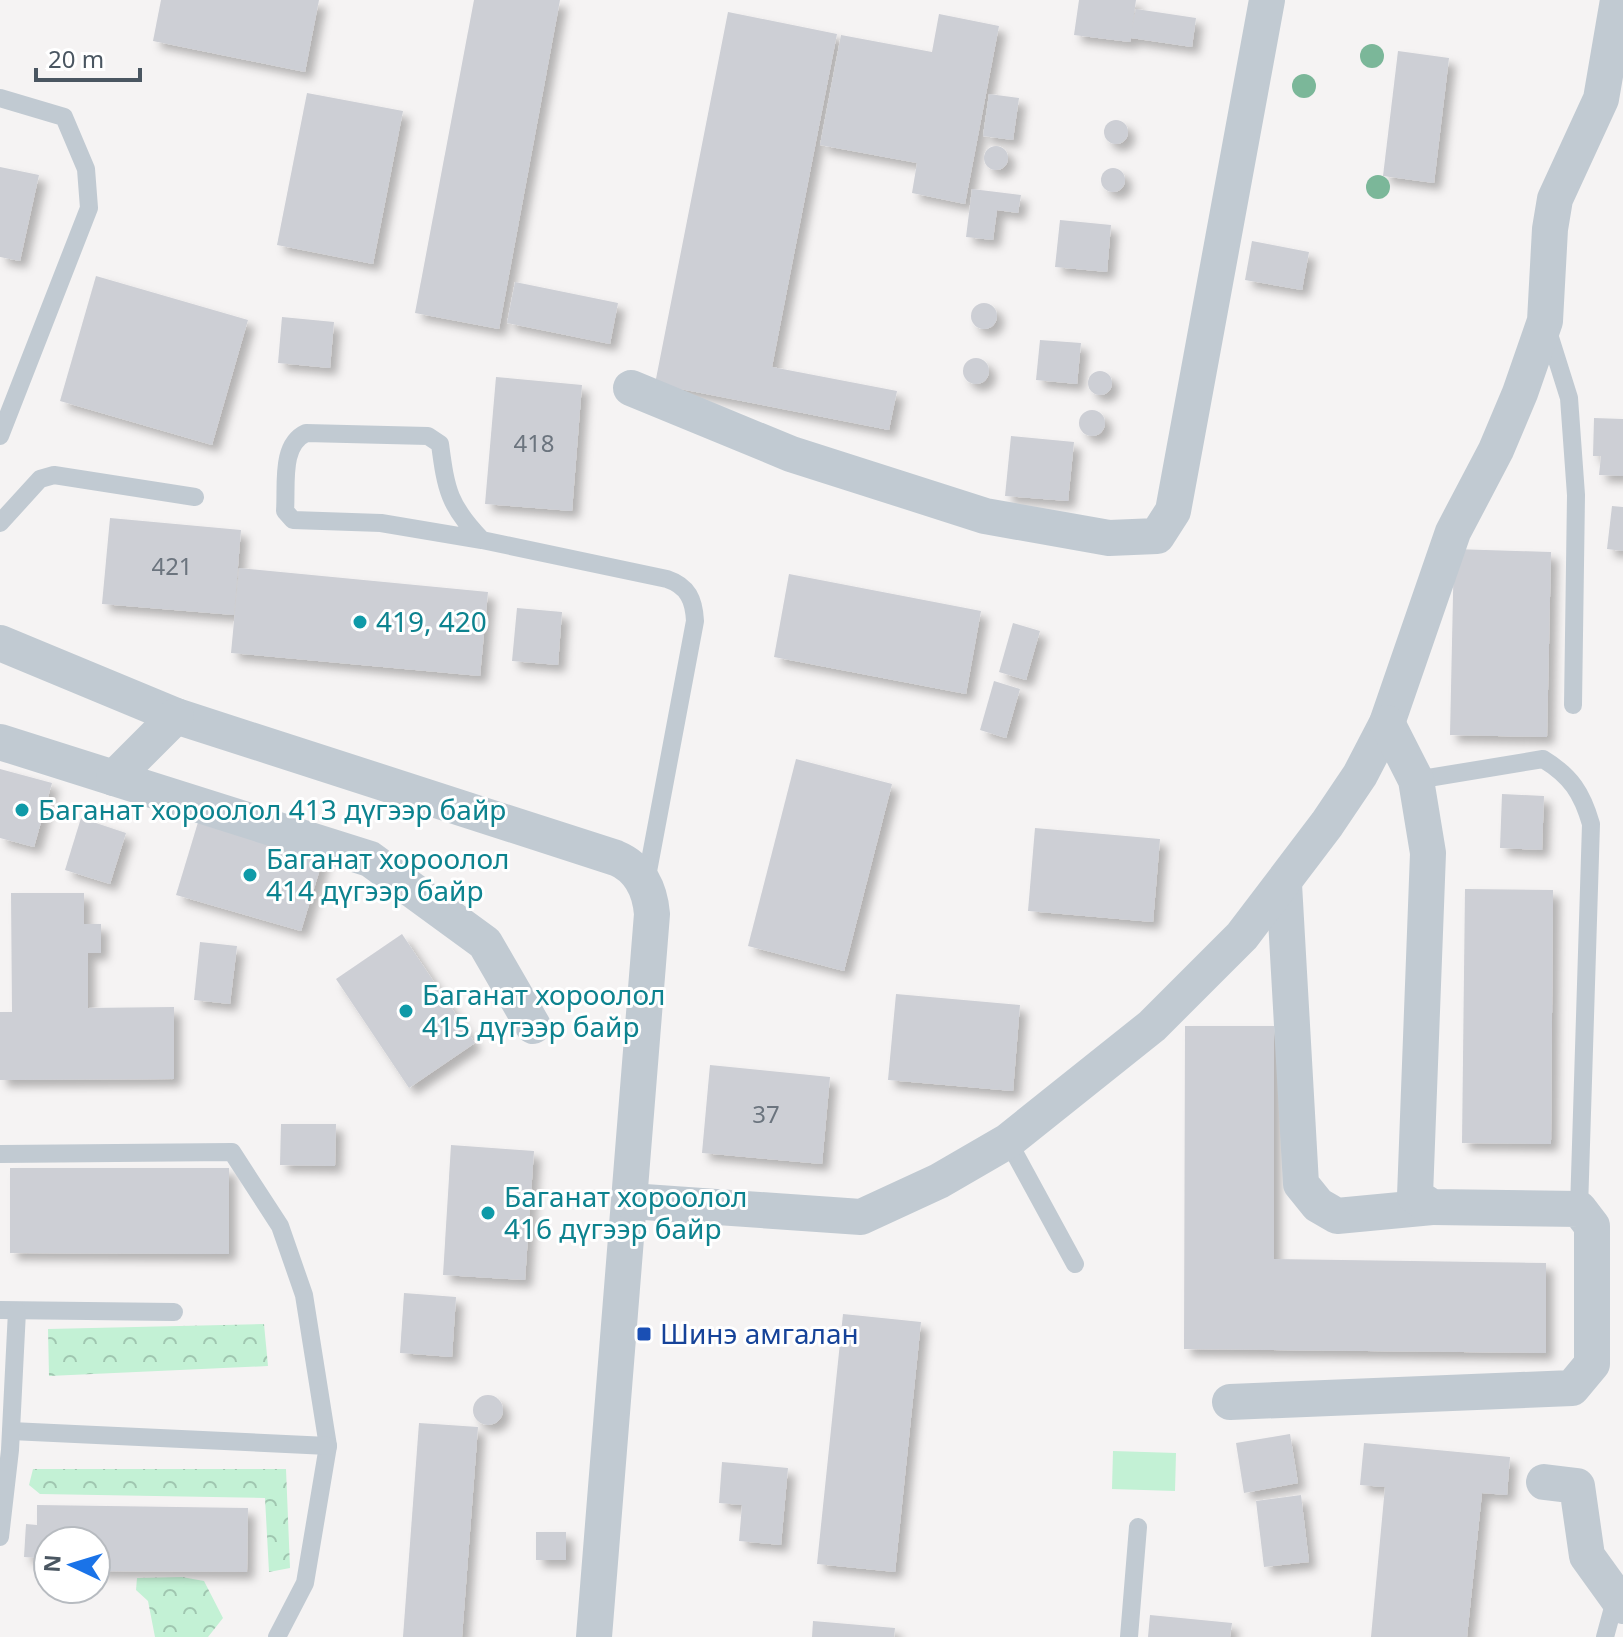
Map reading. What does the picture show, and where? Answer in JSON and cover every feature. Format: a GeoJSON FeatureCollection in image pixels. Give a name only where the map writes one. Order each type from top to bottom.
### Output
{"type":"FeatureCollection","features":[{"type":"Feature","properties":{"kind":"street"},"geometry":{"type":"LineString","coordinates":[[631,388],[791,454],[985,516],[1109,538],[1157,536],[1173,511],[1267,0]]}},
{"type":"Feature","properties":{"kind":"street"},"geometry":{"type":"LineString","coordinates":[[630,1201],[861,1217],[939,1181],[1008,1141],[1152,1026],[1242,936],[1284,884],[1360,775],[1387,723],[1443,557],[1496,450],[1545,321],[1550,229],[1555,199],[1601,99],[1618,0]]}},
{"type":"Feature","properties":{"kind":"street"},"geometry":{"type":"LineString","coordinates":[[0,643],[176,716],[616,858],[634,870],[645,885],[652,914],[594,1637]]}},
{"type":"Feature","properties":{"kind":"street"},"geometry":{"type":"LineString","coordinates":[[114,778],[176,716]]}},
{"type":"Feature","properties":{"kind":"street"},"geometry":{"type":"LineString","coordinates":[[1387,723],[1416,780],[1428,853],[1415,1196],[1432,1207]]}},
{"type":"Feature","properties":{"kind":"street"},"geometry":{"type":"LineString","coordinates":[[0,742],[370,859],[485,943],[533,1026]]}},
{"type":"Feature","properties":{"kind":"street"},"geometry":{"type":"LineString","coordinates":[[1230,1402],[1572,1388],[1592,1364],[1592,1226],[1579,1209],[1432,1207],[1337,1216],[1318,1205],[1301,1184],[1284,884]]}},
{"type":"Feature","properties":{"kind":"street"},"geometry":{"type":"LineString","coordinates":[[1544,1482],[1577,1486],[1587,1556],[1619,1603]]}},
{"type":"Feature","properties":{"kind":"lane"},"geometry":{"type":"LineString","coordinates":[[0,98],[64,117],[86,169],[89,208],[0,436]]}},
{"type":"Feature","properties":{"kind":"lane"},"geometry":{"type":"LineString","coordinates":[[1545,321],[1569,398],[1576,495],[1573,705]]}},
{"type":"Feature","properties":{"kind":"lane"},"geometry":{"type":"LineString","coordinates":[[482,540],[457,514],[447,493],[440,444],[428,436],[306,433],[296,438],[290,447],[285,511],[293,520],[381,523],[482,540],[667,579],[684,587],[690,597],[695,621],[693,638],[645,885]]}},
{"type":"Feature","properties":{"kind":"lane"},"geometry":{"type":"LineString","coordinates":[[0,523],[40,479],[54,475],[195,497]]}},
{"type":"Feature","properties":{"kind":"lane"},"geometry":{"type":"LineString","coordinates":[[1416,780],[1543,759],[1566,773],[1584,799],[1591,824],[1579,1209]]}},
{"type":"Feature","properties":{"kind":"lane"},"geometry":{"type":"LineString","coordinates":[[1008,1141],[1075,1264]]}},
{"type":"Feature","properties":{"kind":"lane"},"geometry":{"type":"LineString","coordinates":[[0,1154],[232,1152],[280,1226],[304,1295],[328,1446],[305,1583],[277,1637]]}},
{"type":"Feature","properties":{"kind":"lane"},"geometry":{"type":"LineString","coordinates":[[0,1537],[11,1431],[8,1310],[174,1312]]}},
{"type":"Feature","properties":{"kind":"lane"},"geometry":{"type":"LineString","coordinates":[[11,1431],[328,1446]]}},
{"type":"Feature","properties":{"kind":"lane"},"geometry":{"type":"LineString","coordinates":[[1129,1637],[1138,1527]]}},
{"type":"Feature","properties":{"kind":"lane"},"geometry":{"type":"LineString","coordinates":[[1605,1637],[1619,1603]]}},
{"type":"Feature","properties":{"kind":"green space"},"geometry":{"type":"Polygon","coordinates":[[[264,1324],[268,1366],[49,1376],[48,1329],[264,1324]]]}},
{"type":"Feature","properties":{"kind":"green space"},"geometry":{"type":"Polygon","coordinates":[[[1113,1451],[1176,1453],[1175,1491],[1112,1489],[1113,1451]]]}},
{"type":"Feature","properties":{"kind":"green space"},"geometry":{"type":"Polygon","coordinates":[[[33,1469],[286,1469],[290,1568],[269,1572],[265,1498],[40,1494],[29,1485],[33,1469]]]}},
{"type":"Feature","properties":{"kind":"green space"},"geometry":{"type":"Polygon","coordinates":[[[182,1577],[204,1581],[223,1618],[208,1637],[155,1637],[148,1601],[136,1590],[137,1578],[182,1577]]]}},
{"type":"Feature","properties":{"kind":"building"},"geometry":{"type":"Polygon","coordinates":[[[161,0],[319,0],[305,72],[153,41],[161,0]]]}},
{"type":"Feature","properties":{"kind":"building"},"geometry":{"type":"Polygon","coordinates":[[[474,0],[560,0],[499,329],[415,313],[474,0]]]}},
{"type":"Feature","properties":{"kind":"building"},"geometry":{"type":"Polygon","coordinates":[[[1079,0],[1136,0],[1132,28],[1136,9],[1196,18],[1192,47],[1131,38],[1130,42],[1074,35],[1079,0]]]}},
{"type":"Feature","properties":{"kind":"building"},"geometry":{"type":"Polygon","coordinates":[[[728,12],[837,34],[772,367],[897,391],[889,430],[655,384],[728,12]]]}},
{"type":"Feature","properties":{"kind":"building"},"geometry":{"type":"Polygon","coordinates":[[[939,14],[999,26],[965,204],[912,193],[917,163],[820,145],[841,35],[932,52],[939,14]]]}},
{"type":"Feature","properties":{"kind":"building"},"geometry":{"type":"Polygon","coordinates":[[[1398,51],[1449,58],[1434,183],[1383,176],[1398,51]]]}},
{"type":"Feature","properties":{"kind":"building"},"geometry":{"type":"Polygon","coordinates":[[[307,93],[403,111],[373,264],[277,245],[307,93]]]}},
{"type":"Feature","properties":{"kind":"building"},"geometry":{"type":"Polygon","coordinates":[[[989,94],[1019,98],[1013,140],[983,136],[989,94]]]}},
{"type":"Feature","properties":{"kind":"building"},"geometry":{"type":"Polygon","coordinates":[[[1111,120],[1121,120],[1128,127],[1128,137],[1121,144],[1111,144],[1104,137],[1104,127],[1111,120]]]}},
{"type":"Feature","properties":{"kind":"building"},"geometry":{"type":"Polygon","coordinates":[[[991,146],[1001,146],[1008,153],[1008,163],[1001,170],[991,170],[984,163],[984,153],[991,146]]]}},
{"type":"Feature","properties":{"kind":"building"},"geometry":{"type":"Polygon","coordinates":[[[0,167],[39,175],[20,261],[0,257],[0,167]]]}},
{"type":"Feature","properties":{"kind":"building"},"geometry":{"type":"Polygon","coordinates":[[[1108,168],[1118,168],[1125,175],[1125,185],[1118,192],[1108,192],[1101,185],[1101,175],[1108,168]]]}},
{"type":"Feature","properties":{"kind":"building"},"geometry":{"type":"Polygon","coordinates":[[[972,189],[1021,195],[1018,213],[997,210],[993,240],[966,237],[972,189]]]}},
{"type":"Feature","properties":{"kind":"building"},"geometry":{"type":"Polygon","coordinates":[[[1060,220],[1111,225],[1107,272],[1055,267],[1060,220]]]}},
{"type":"Feature","properties":{"kind":"building"},"geometry":{"type":"Polygon","coordinates":[[[1252,241],[1309,252],[1302,290],[1245,280],[1252,241]]]}},
{"type":"Feature","properties":{"kind":"building"},"geometry":{"type":"Polygon","coordinates":[[[96,276],[248,320],[212,445],[60,401],[96,276]]]}},
{"type":"Feature","properties":{"kind":"building"},"geometry":{"type":"Polygon","coordinates":[[[515,282],[618,303],[610,344],[507,323],[515,282]]]}},
{"type":"Feature","properties":{"kind":"building"},"geometry":{"type":"Polygon","coordinates":[[[984,303],[993,307],[997,316],[993,325],[984,329],[975,325],[971,316],[975,307],[984,303]]]}},
{"type":"Feature","properties":{"kind":"building"},"geometry":{"type":"Polygon","coordinates":[[[282,317],[334,322],[330,368],[278,363],[282,317]]]}},
{"type":"Feature","properties":{"kind":"building"},"geometry":{"type":"Polygon","coordinates":[[[1040,340],[1081,343],[1077,384],[1036,380],[1040,340]]]}},
{"type":"Feature","properties":{"kind":"building"},"geometry":{"type":"Polygon","coordinates":[[[976,358],[985,362],[989,371],[985,380],[976,384],[967,380],[963,371],[967,362],[976,358]]]}},
{"type":"Feature","properties":{"kind":"building"},"geometry":{"type":"Polygon","coordinates":[[[1095,371],[1105,371],[1112,378],[1112,388],[1105,395],[1095,395],[1088,388],[1088,378],[1095,371]]]}},
{"type":"Feature","properties":{"kind":"building"},"geometry":{"type":"Polygon","coordinates":[[[496,377],[582,385],[572,511],[485,504],[496,377]]]}},
{"type":"Feature","properties":{"kind":"building"},"geometry":{"type":"Polygon","coordinates":[[[1092,410],[1101,414],[1105,423],[1101,432],[1092,436],[1083,432],[1079,423],[1083,414],[1092,410]]]}},
{"type":"Feature","properties":{"kind":"building"},"geometry":{"type":"Polygon","coordinates":[[[1594,418],[1623,419],[1623,476],[1599,475],[1601,456],[1593,456],[1594,418]]]}},
{"type":"Feature","properties":{"kind":"building"},"geometry":{"type":"Polygon","coordinates":[[[1011,436],[1074,442],[1068,501],[1005,496],[1011,436]]]}},
{"type":"Feature","properties":{"kind":"building"},"geometry":{"type":"Polygon","coordinates":[[[1612,506],[1623,507],[1623,551],[1607,549],[1612,506]]]}},
{"type":"Feature","properties":{"kind":"building"},"geometry":{"type":"Polygon","coordinates":[[[110,518],[241,530],[234,615],[102,604],[110,518]]]}},
{"type":"Feature","properties":{"kind":"building"},"geometry":{"type":"Polygon","coordinates":[[[1454,549],[1551,552],[1547,737],[1450,735],[1454,549]]]}},
{"type":"Feature","properties":{"kind":"building","name":"419, 420"},"geometry":{"type":"Polygon","coordinates":[[[239,568],[488,592],[480,676],[231,653],[239,568]]]}},
{"type":"Feature","properties":{"kind":"building"},"geometry":{"type":"Polygon","coordinates":[[[789,574],[981,611],[966,694],[774,657],[789,574]]]}},
{"type":"Feature","properties":{"kind":"building"},"geometry":{"type":"Polygon","coordinates":[[[517,608],[562,612],[558,665],[512,661],[517,608]]]}},
{"type":"Feature","properties":{"kind":"building"},"geometry":{"type":"Polygon","coordinates":[[[1013,623],[1040,631],[1026,680],[999,672],[1013,623]]]}},
{"type":"Feature","properties":{"kind":"building"},"geometry":{"type":"Polygon","coordinates":[[[994,681],[1020,689],[1006,738],[980,730],[994,681]]]}},
{"type":"Feature","properties":{"kind":"building"},"geometry":{"type":"Polygon","coordinates":[[[796,759],[892,784],[844,971],[748,946],[796,759]]]}},
{"type":"Feature","properties":{"kind":"building","name":"Баганат хороолол 413 дүгээр байр"},"geometry":{"type":"Polygon","coordinates":[[[0,769],[52,783],[34,847],[0,838],[0,769]]]}},
{"type":"Feature","properties":{"kind":"building"},"geometry":{"type":"Polygon","coordinates":[[[1502,794],[1544,796],[1542,850],[1500,848],[1502,794]]]}},
{"type":"Feature","properties":{"kind":"building"},"geometry":{"type":"Polygon","coordinates":[[[81,818],[126,833],[110,884],[65,870],[81,818]]]}},
{"type":"Feature","properties":{"kind":"building","name":"Баганат хороолол 414 дүгээр байр"},"geometry":{"type":"Polygon","coordinates":[[[199,819],[324,856],[301,931],[176,895],[199,819]]]}},
{"type":"Feature","properties":{"kind":"building"},"geometry":{"type":"Polygon","coordinates":[[[1035,828],[1160,839],[1153,922],[1028,911],[1035,828]]]}},
{"type":"Feature","properties":{"kind":"building"},"geometry":{"type":"Polygon","coordinates":[[[1465,889],[1553,890],[1551,1144],[1462,1143],[1465,889]]]}},
{"type":"Feature","properties":{"kind":"building"},"geometry":{"type":"Polygon","coordinates":[[[11,893],[84,893],[84,924],[101,924],[101,953],[88,953],[88,1008],[174,1007],[174,1079],[0,1080],[0,1012],[12,1012],[11,893]]]}},
{"type":"Feature","properties":{"kind":"building","name":"Баганат хороолол 415 дүгээр байр"},"geometry":{"type":"Polygon","coordinates":[[[402,934],[475,1043],[409,1088],[336,979],[402,934]]]}},
{"type":"Feature","properties":{"kind":"building"},"geometry":{"type":"Polygon","coordinates":[[[200,942],[237,946],[230,1004],[194,1000],[200,942]]]}},
{"type":"Feature","properties":{"kind":"building"},"geometry":{"type":"Polygon","coordinates":[[[896,994],[1020,1005],[1013,1091],[888,1080],[896,994]]]}},
{"type":"Feature","properties":{"kind":"building"},"geometry":{"type":"Polygon","coordinates":[[[1185,1026],[1274,1026],[1274,1259],[1546,1263],[1546,1353],[1184,1349],[1185,1026]]]}},
{"type":"Feature","properties":{"kind":"building"},"geometry":{"type":"Polygon","coordinates":[[[710,1065],[830,1077],[822,1164],[702,1153],[710,1065]]]}},
{"type":"Feature","properties":{"kind":"building"},"geometry":{"type":"Polygon","coordinates":[[[281,1124],[336,1124],[335,1166],[280,1165],[281,1124]]]}},
{"type":"Feature","properties":{"kind":"building","name":"Баганат хороолол 416 дүгээр байр"},"geometry":{"type":"Polygon","coordinates":[[[451,1145],[534,1151],[525,1280],[443,1275],[451,1145]]]}},
{"type":"Feature","properties":{"kind":"building"},"geometry":{"type":"Polygon","coordinates":[[[10,1168],[229,1168],[229,1254],[10,1253],[10,1168]]]}},
{"type":"Feature","properties":{"kind":"building"},"geometry":{"type":"Polygon","coordinates":[[[404,1293],[456,1297],[452,1357],[400,1353],[404,1293]]]}},
{"type":"Feature","properties":{"kind":"building"},"geometry":{"type":"Polygon","coordinates":[[[843,1314],[921,1322],[895,1572],[817,1564],[843,1314]]]}},
{"type":"Feature","properties":{"kind":"building"},"geometry":{"type":"Polygon","coordinates":[[[488,1395],[494,1396],[502,1404],[502,1416],[494,1424],[488,1425],[482,1424],[474,1416],[473,1410],[474,1404],[482,1396],[488,1395]]]}},
{"type":"Feature","properties":{"kind":"building"},"geometry":{"type":"Polygon","coordinates":[[[419,1423],[478,1427],[462,1637],[403,1637],[419,1423]]]}},
{"type":"Feature","properties":{"kind":"building"},"geometry":{"type":"Polygon","coordinates":[[[1290,1434],[1298,1483],[1244,1493],[1236,1443],[1290,1434]]]}},
{"type":"Feature","properties":{"kind":"building"},"geometry":{"type":"Polygon","coordinates":[[[1364,1443],[1510,1457],[1507,1495],[1482,1493],[1467,1637],[1371,1637],[1385,1487],[1360,1485],[1364,1443]]]}},
{"type":"Feature","properties":{"kind":"building"},"geometry":{"type":"Polygon","coordinates":[[[722,1462],[788,1468],[781,1545],[739,1541],[742,1505],[719,1503],[722,1462]]]}},
{"type":"Feature","properties":{"kind":"building"},"geometry":{"type":"Polygon","coordinates":[[[1301,1495],[1309,1562],[1264,1567],[1256,1501],[1301,1495]]]}},
{"type":"Feature","properties":{"kind":"building"},"geometry":{"type":"Polygon","coordinates":[[[37,1505],[248,1508],[247,1572],[112,1571],[112,1525],[37,1525],[37,1505]]]}},
{"type":"Feature","properties":{"kind":"building"},"geometry":{"type":"Polygon","coordinates":[[[26,1524],[37,1525],[32,1525],[32,1558],[24,1557],[26,1524]]]}},
{"type":"Feature","properties":{"kind":"building"},"geometry":{"type":"Polygon","coordinates":[[[536,1532],[566,1532],[566,1560],[536,1560],[536,1532]]]}},
{"type":"Feature","properties":{"kind":"building"},"geometry":{"type":"Polygon","coordinates":[[[1150,1615],[1232,1623],[1230,1637],[1148,1637],[1150,1615]]]}},
{"type":"Feature","properties":{"kind":"building"},"geometry":{"type":"Polygon","coordinates":[[[813,1621],[895,1628],[894,1637],[812,1637],[813,1621]]]}},
{"type":"Feature","properties":{"kind":"place","name":"419, 420"},"geometry":{"type":"Point","coordinates":[360,622]}},
{"type":"Feature","properties":{"kind":"place","name":"Баганат хороолол 413 дүгээр байр"},"geometry":{"type":"Point","coordinates":[22,810]}},
{"type":"Feature","properties":{"kind":"place","name":"Баганат хороолол 414 дүгээр байр"},"geometry":{"type":"Point","coordinates":[250,875]}},
{"type":"Feature","properties":{"kind":"place","name":"Баганат хороолол 415 дүгээр байр"},"geometry":{"type":"Point","coordinates":[406,1011]}},
{"type":"Feature","properties":{"kind":"place","name":"Баганат хороолол 416 дүгээр байр"},"geometry":{"type":"Point","coordinates":[488,1213]}},
{"type":"Feature","properties":{"kind":"place","name":"Шинэ амгалан"},"geometry":{"type":"Point","coordinates":[644,1334]}}]}
